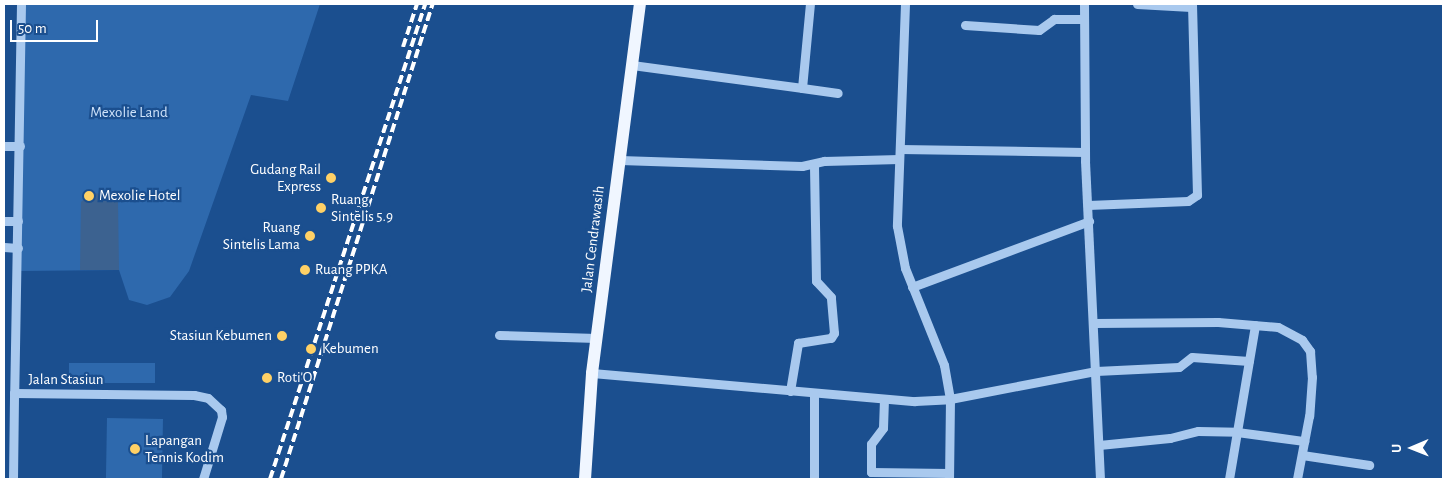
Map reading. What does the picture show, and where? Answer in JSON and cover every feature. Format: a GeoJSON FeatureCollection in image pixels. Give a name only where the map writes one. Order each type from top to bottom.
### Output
{"type":"FeatureCollection","features":[{"type":"Feature","properties":{"kind":"main road","name":"Jalan Cendrawasih"},"geometry":{"type":"LineString","coordinates":[[585,479],[596,338],[640,4]]}},
{"type":"Feature","properties":{"kind":"street","name":"Jalan Stasiun"},"geometry":{"type":"LineString","coordinates":[[21,4],[20,146],[14,393],[184,394],[208,398],[221,410],[222,417],[203,479]]}},
{"type":"Feature","properties":{"kind":"street"},"geometry":{"type":"LineString","coordinates":[[802,88],[810,4]]}},
{"type":"Feature","properties":{"kind":"street"},"geometry":{"type":"LineString","coordinates":[[884,399],[883,428],[871,444],[870,472],[949,476],[950,399],[944,365],[912,287],[897,226],[905,4]]}},
{"type":"Feature","properties":{"kind":"street"},"geometry":{"type":"LineString","coordinates":[[1084,4],[1086,152],[1100,479]]}},
{"type":"Feature","properties":{"kind":"street"},"geometry":{"type":"LineString","coordinates":[[1088,205],[1188,201],[1197,195],[1192,5],[1137,4]]}},
{"type":"Feature","properties":{"kind":"street"},"geometry":{"type":"LineString","coordinates":[[965,25],[1039,30],[1054,19],[1084,18]]}},
{"type":"Feature","properties":{"kind":"street"},"geometry":{"type":"LineString","coordinates":[[632,65],[838,93]]}},
{"type":"Feature","properties":{"kind":"street"},"geometry":{"type":"LineString","coordinates":[[4,146],[20,146]]}},
{"type":"Feature","properties":{"kind":"street"},"geometry":{"type":"LineString","coordinates":[[900,149],[1086,152]]}},
{"type":"Feature","properties":{"kind":"street"},"geometry":{"type":"LineString","coordinates":[[620,160],[814,164],[824,161],[899,159]]}},
{"type":"Feature","properties":{"kind":"street"},"geometry":{"type":"LineString","coordinates":[[790,392],[798,343],[831,338],[834,333],[832,296],[816,281],[814,164]]}},
{"type":"Feature","properties":{"kind":"street"},"geometry":{"type":"LineString","coordinates":[[4,221],[18,221]]}},
{"type":"Feature","properties":{"kind":"street"},"geometry":{"type":"LineString","coordinates":[[912,287],[1089,221]]}},
{"type":"Feature","properties":{"kind":"street"},"geometry":{"type":"LineString","coordinates":[[4,247],[18,248]]}},
{"type":"Feature","properties":{"kind":"street"},"geometry":{"type":"LineString","coordinates":[[1094,323],[1255,325],[1278,327],[1302,340],[1310,351],[1312,377],[1297,479]]}},
{"type":"Feature","properties":{"kind":"street"},"geometry":{"type":"LineString","coordinates":[[1230,479],[1255,325]]}},
{"type":"Feature","properties":{"kind":"street"},"geometry":{"type":"LineString","coordinates":[[499,335],[596,338]]}},
{"type":"Feature","properties":{"kind":"street"},"geometry":{"type":"LineString","coordinates":[[592,373],[814,394],[884,399],[950,399],[1096,371],[1179,368],[1192,357],[1249,361]]}},
{"type":"Feature","properties":{"kind":"street"},"geometry":{"type":"LineString","coordinates":[[13,479],[14,393]]}},
{"type":"Feature","properties":{"kind":"street"},"geometry":{"type":"LineString","coordinates":[[814,394],[814,479]]}},
{"type":"Feature","properties":{"kind":"street"},"geometry":{"type":"LineString","coordinates":[[1099,445],[1170,438],[1198,431],[1237,432],[1304,440]]}},
{"type":"Feature","properties":{"kind":"street"},"geometry":{"type":"LineString","coordinates":[[1302,455],[1370,464]]}},
{"type":"Feature","properties":{"kind":"green space","name":"Mexolie Land"},"geometry":{"type":"Polygon","coordinates":[[[21,4],[320,4],[288,101],[251,95],[189,271],[170,297],[147,305],[129,300],[119,270],[17,271],[21,4]]]}},
{"type":"Feature","properties":{"kind":"green space"},"geometry":{"type":"Polygon","coordinates":[[[69,363],[155,363],[155,383],[69,383],[69,363]]]}},
{"type":"Feature","properties":{"kind":"green space","name":"Lapangan Tennis Kodim"},"geometry":{"type":"Polygon","coordinates":[[[107,418],[163,419],[162,479],[106,479],[107,418]]]}},
{"type":"Feature","properties":{"kind":"shaded area"},"geometry":{"type":"Polygon","coordinates":[[[91,193],[101,194],[108,200],[118,201],[119,270],[80,270],[81,202],[91,193]]]}},
{"type":"Feature","properties":{"kind":"railway"},"geometry":{"type":"LineString","coordinates":[[403,47],[417,4]]}},
{"type":"Feature","properties":{"kind":"railway"},"geometry":{"type":"LineString","coordinates":[[270,479],[425,4]]}},
{"type":"Feature","properties":{"kind":"railway"},"geometry":{"type":"LineString","coordinates":[[281,479],[433,4]]}},
{"type":"Feature","properties":{"kind":"place","name":"Gudang Rail Express"},"geometry":{"type":"Point","coordinates":[331,178]}},
{"type":"Feature","properties":{"kind":"place","name":"Mexolie Hotel"},"geometry":{"type":"Point","coordinates":[89,196]}},
{"type":"Feature","properties":{"kind":"place","name":"Ruang Sintelis 5.9"},"geometry":{"type":"Point","coordinates":[321,208]}},
{"type":"Feature","properties":{"kind":"place","name":"Ruang Sintelis Lama"},"geometry":{"type":"Point","coordinates":[310,236]}},
{"type":"Feature","properties":{"kind":"place","name":"Ruang PPKA"},"geometry":{"type":"Point","coordinates":[305,270]}},
{"type":"Feature","properties":{"kind":"place","name":"Stasiun Kebumen"},"geometry":{"type":"Point","coordinates":[282,336]}},
{"type":"Feature","properties":{"kind":"place","name":"Kebumen"},"geometry":{"type":"Point","coordinates":[311,349]}},
{"type":"Feature","properties":{"kind":"place","name":"Roti'O"},"geometry":{"type":"Point","coordinates":[267,378]}},
{"type":"Feature","properties":{"kind":"place","name":"Lapangan Tennis Kodim"},"geometry":{"type":"Point","coordinates":[135,449]}}]}
